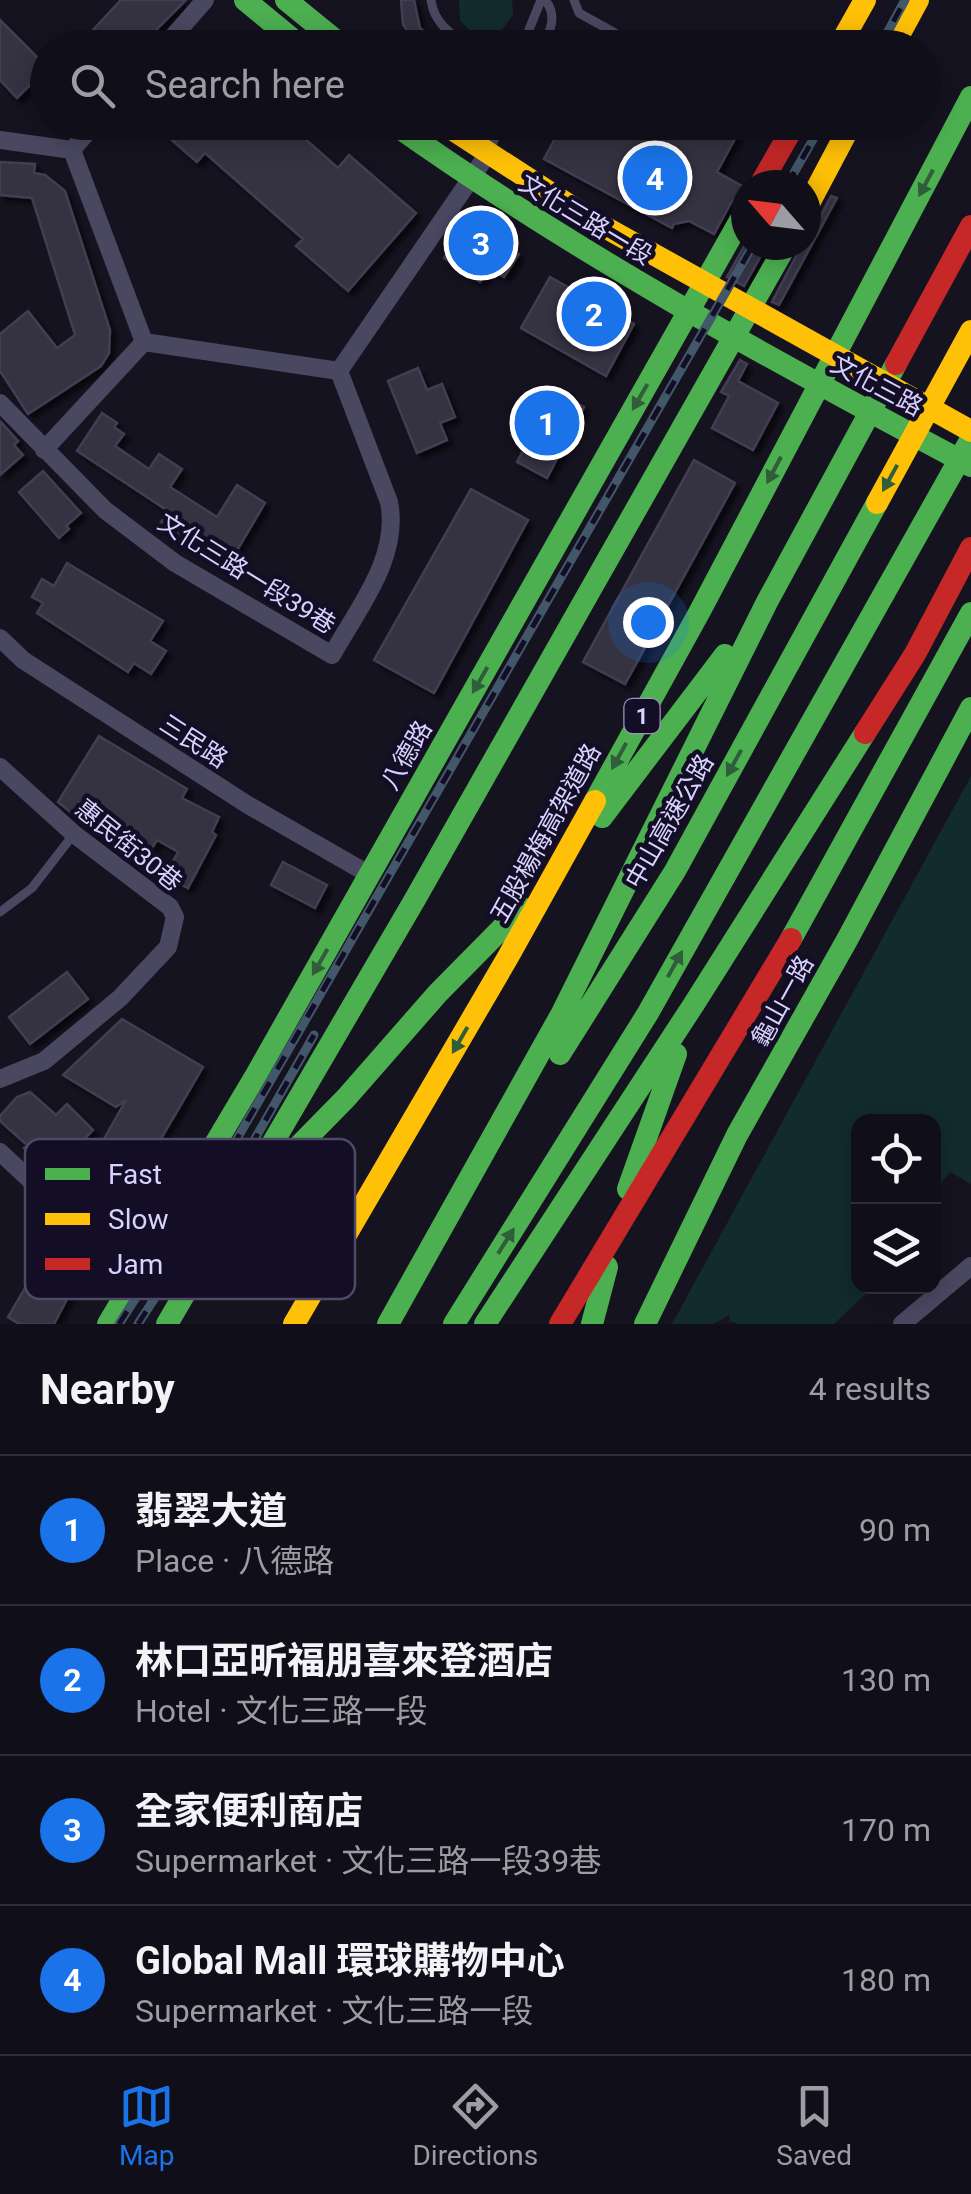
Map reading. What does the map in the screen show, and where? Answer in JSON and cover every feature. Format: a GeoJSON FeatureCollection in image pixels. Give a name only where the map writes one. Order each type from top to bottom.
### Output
{"type":"FeatureCollection","features":[{"type":"Feature","properties":{"kind":"main road"},"geometry":{"type":"LineString","coordinates":[[245,0],[281,30]]}},
{"type":"Feature","properties":{"kind":"main road"},"geometry":{"type":"LineString","coordinates":[[286,0],[323,30]]}},
{"type":"Feature","properties":{"kind":"main road"},"geometry":{"type":"LineString","coordinates":[[848,30],[865,0]]}},
{"type":"Feature","properties":{"kind":"main road"},"geometry":{"type":"LineString","coordinates":[[902,30],[918,0]]}},
{"type":"Feature","properties":{"kind":"main road","name":"五股楊梅高架道路"},"geometry":{"type":"LineString","coordinates":[[355,1220],[488,992],[681,646],[971,97]]}},
{"type":"Feature","properties":{"kind":"main road","name":"文化三路一段"},"geometry":{"type":"LineString","coordinates":[[416,140],[555,236],[758,352]]}},
{"type":"Feature","properties":{"kind":"main road","name":"文化三路一段"},"geometry":{"type":"LineString","coordinates":[[466,140],[592,220],[776,324]]}},
{"type":"Feature","properties":{"kind":"main road"},"geometry":{"type":"LineString","coordinates":[[767,170],[782,140]]}},
{"type":"Feature","properties":{"kind":"main road"},"geometry":{"type":"LineString","coordinates":[[821,180],[842,140]]}},
{"type":"Feature","properties":{"kind":"main road"},"geometry":{"type":"LineString","coordinates":[[390,1324],[562,1013],[768,602],[971,226]]}},
{"type":"Feature","properties":{"kind":"main road","name":"八德路"},"geometry":{"type":"LineString","coordinates":[[219,1139],[731,236]]}},
{"type":"Feature","properties":{"kind":"main road"},"geometry":{"type":"LineString","coordinates":[[277,1139],[778,260]]}},
{"type":"Feature","properties":{"kind":"main road","name":"文化三路"},"geometry":{"type":"LineString","coordinates":[[776,324],[971,435]]}},
{"type":"Feature","properties":{"kind":"main road","name":"中山高速公路"},"geometry":{"type":"LineString","coordinates":[[390,1324],[674,870],[971,331]]}},
{"type":"Feature","properties":{"kind":"main road","name":"文化三路"},"geometry":{"type":"LineString","coordinates":[[758,352],[971,466]]}},
{"type":"Feature","properties":{"kind":"main road"},"geometry":{"type":"LineString","coordinates":[[454,1324],[648,1012],[971,435]]}},
{"type":"Feature","properties":{"kind":"main road"},"geometry":{"type":"LineString","coordinates":[[485,1324],[694,1004],[915,654],[971,548]]}},
{"type":"Feature","properties":{"kind":"main road"},"geometry":{"type":"LineString","coordinates":[[306,1139],[581,843],[768,602]]}},
{"type":"Feature","properties":{"kind":"main road"},"geometry":{"type":"LineString","coordinates":[[560,1324],[756,1000],[971,612]]}},
{"type":"Feature","properties":{"kind":"main road","name":"龜山一路"},"geometry":{"type":"LineString","coordinates":[[645,1324],[738,1135],[971,708]]}},
{"type":"Feature","properties":{"kind":"main road"},"geometry":{"type":"LineString","coordinates":[[847,940],[967,749]]}},
{"type":"Feature","properties":{"kind":"main road"},"geometry":{"type":"LineString","coordinates":[[592,1324],[628,1189],[694,1004]]}},
{"type":"Feature","properties":{"kind":"main road","name":"八德路"},"geometry":{"type":"LineString","coordinates":[[108,1324],[123,1299]]}},
{"type":"Feature","properties":{"kind":"main road"},"geometry":{"type":"LineString","coordinates":[[167,1324],[182,1299]]}},
{"type":"Feature","properties":{"kind":"main road","name":"五股楊梅高架道路"},"geometry":{"type":"LineString","coordinates":[[294,1324],[309,1299]]}},
{"type":"Feature","properties":{"kind":"street"},"geometry":{"type":"LineString","coordinates":[[179,30],[205,0]]}},
{"type":"Feature","properties":{"kind":"street"},"geometry":{"type":"LineString","coordinates":[[0,140],[72,150]]}},
{"type":"Feature","properties":{"kind":"street"},"geometry":{"type":"LineString","coordinates":[[72,150],[81,140]]}},
{"type":"Feature","properties":{"kind":"street"},"geometry":{"type":"LineString","coordinates":[[72,150],[144,342]]}},
{"type":"Feature","properties":{"kind":"street"},"geometry":{"type":"LineString","coordinates":[[144,342],[339,371],[487,155]]}},
{"type":"Feature","properties":{"kind":"street"},"geometry":{"type":"LineString","coordinates":[[44,450],[144,342]]}},
{"type":"Feature","properties":{"kind":"street","name":"文化三路一段39巷"},"geometry":{"type":"LineString","coordinates":[[0,403],[105,510],[175,563],[332,655],[379,570],[390,546],[394,524],[390,502],[339,371]]}},
{"type":"Feature","properties":{"kind":"street","name":"三民路"},"geometry":{"type":"LineString","coordinates":[[0,638],[23,660],[248,805],[370,875]]}},
{"type":"Feature","properties":{"kind":"street","name":"惠民街30巷"},"geometry":{"type":"LineString","coordinates":[[0,767],[74,834],[170,907],[175,917],[168,947],[120,998],[44,1062],[0,1079]]}},
{"type":"Feature","properties":{"kind":"street"},"geometry":{"type":"LineString","coordinates":[[0,1152],[25,1175]]}},
{"type":"Feature","properties":{"kind":"street"},"geometry":{"type":"LineString","coordinates":[[913,1320],[971,1266]]}},
{"type":"Feature","properties":{"kind":"lane"},"geometry":{"type":"LineString","coordinates":[[432,0],[435,16],[446,30]]}},
{"type":"Feature","properties":{"kind":"lane"},"geometry":{"type":"LineString","coordinates":[[529,30],[543,0],[550,6],[549,30]]}},
{"type":"Feature","properties":{"kind":"lane"},"geometry":{"type":"LineString","coordinates":[[574,0],[579,14],[609,30]]}},
{"type":"Feature","properties":{"kind":"lane"},"geometry":{"type":"LineString","coordinates":[[487,155],[494,140]]}},
{"type":"Feature","properties":{"kind":"lane"},"geometry":{"type":"LineString","coordinates":[[0,912],[32,888],[74,834]]}},
{"type":"Feature","properties":{"kind":"green space"},"geometry":{"type":"Polygon","coordinates":[[[459,0],[512,0],[513,15],[502,30],[470,30],[460,21],[459,0]]]}},
{"type":"Feature","properties":{"kind":"green space"},"geometry":{"type":"Polygon","coordinates":[[[971,776],[971,1184],[950,1172],[941,1183],[941,1114],[851,1114],[851,1294],[866,1294],[834,1324],[739,1324],[729,1321],[730,1315],[713,1324],[672,1324],[971,776]]]}},
{"type":"Feature","properties":{"kind":"building"},"geometry":{"type":"Polygon","coordinates":[[[121,0],[186,0],[156,30],[93,30],[121,0]]]}},
{"type":"Feature","properties":{"kind":"building"},"geometry":{"type":"Polygon","coordinates":[[[401,0],[414,0],[422,30],[407,30],[401,0]]]}},
{"type":"Feature","properties":{"kind":"building"},"geometry":{"type":"Polygon","coordinates":[[[0,20],[30,50],[30,85],[17,98],[0,80],[0,20]]]}},
{"type":"Feature","properties":{"kind":"building"},"geometry":{"type":"Polygon","coordinates":[[[172,140],[306,140],[338,168],[349,155],[416,213],[348,291],[296,246],[303,239],[205,153],[197,162],[172,140]]]}},
{"type":"Feature","properties":{"kind":"building"},"geometry":{"type":"Polygon","coordinates":[[[554,140],[734,140],[717,172],[731,180],[731,203],[714,234],[689,221],[672,228],[544,159],[554,140]]]}},
{"type":"Feature","properties":{"kind":"building"},"geometry":{"type":"Polygon","coordinates":[[[0,162],[35,164],[34,173],[45,175],[65,191],[110,330],[109,353],[101,366],[28,414],[0,371],[0,334],[28,311],[57,348],[75,335],[32,198],[0,195],[0,162]]]}},
{"type":"Feature","properties":{"kind":"building"},"geometry":{"type":"Polygon","coordinates":[[[831,196],[837,198],[821,228],[821,215],[831,196]]]}},
{"type":"Feature","properties":{"kind":"building"},"geometry":{"type":"Polygon","coordinates":[[[469,221],[519,254],[504,277],[489,268],[480,282],[444,258],[469,221]]]}},
{"type":"Feature","properties":{"kind":"building"},"geometry":{"type":"Polygon","coordinates":[[[736,260],[759,260],[744,286],[727,277],[736,260]]]}},
{"type":"Feature","properties":{"kind":"building"},"geometry":{"type":"Polygon","coordinates":[[[794,260],[803,260],[779,305],[772,302],[794,260]]]}},
{"type":"Feature","properties":{"kind":"building"},"geometry":{"type":"Polygon","coordinates":[[[550,277],[634,324],[606,376],[521,328],[550,277]]]}},
{"type":"Feature","properties":{"kind":"building"},"geometry":{"type":"Polygon","coordinates":[[[740,360],[747,364],[738,381],[778,403],[753,450],[712,428],[729,396],[721,392],[740,360]]]}},
{"type":"Feature","properties":{"kind":"building"},"geometry":{"type":"Polygon","coordinates":[[[418,368],[427,390],[442,384],[455,417],[440,423],[447,440],[417,453],[388,381],[418,368]]]}},
{"type":"Feature","properties":{"kind":"building"},"geometry":{"type":"Polygon","coordinates":[[[555,392],[584,407],[547,478],[517,462],[527,443],[511,435],[529,402],[545,411],[555,392]]]}},
{"type":"Feature","properties":{"kind":"building"},"geometry":{"type":"Polygon","coordinates":[[[102,413],[117,423],[114,427],[124,434],[115,446],[149,469],[159,454],[182,469],[170,487],[217,517],[237,485],[265,503],[226,569],[159,526],[168,511],[77,451],[102,413]]]}},
{"type":"Feature","properties":{"kind":"building"},"geometry":{"type":"Polygon","coordinates":[[[0,421],[18,441],[14,445],[23,455],[0,475],[0,421]]]}},
{"type":"Feature","properties":{"kind":"building"},"geometry":{"type":"Polygon","coordinates":[[[694,460],[735,483],[625,684],[583,662],[694,460]]]}},
{"type":"Feature","properties":{"kind":"building"},"geometry":{"type":"Polygon","coordinates":[[[43,471],[81,513],[59,538],[19,492],[43,471]]]}},
{"type":"Feature","properties":{"kind":"building"},"geometry":{"type":"Polygon","coordinates":[[[471,489],[528,520],[434,693],[374,660],[471,489]]]}},
{"type":"Feature","properties":{"kind":"building"},"geometry":{"type":"Polygon","coordinates":[[[67,563],[163,621],[150,641],[166,651],[151,674],[134,663],[128,672],[37,613],[43,603],[32,597],[42,579],[54,586],[67,563]]]}},
{"type":"Feature","properties":{"kind":"building"},"geometry":{"type":"Polygon","coordinates":[[[99,736],[187,789],[182,798],[219,817],[212,832],[216,835],[188,888],[165,876],[178,852],[157,840],[140,868],[58,802],[99,736]]]}},
{"type":"Feature","properties":{"kind":"building"},"geometry":{"type":"Polygon","coordinates":[[[283,862],[327,885],[315,908],[271,885],[283,862]]]}},
{"type":"Feature","properties":{"kind":"building"},"geometry":{"type":"Polygon","coordinates":[[[67,972],[88,999],[30,1044],[9,1017],[67,972]]]}},
{"type":"Feature","properties":{"kind":"building"},"geometry":{"type":"Polygon","coordinates":[[[122,1019],[203,1067],[161,1139],[104,1139],[126,1100],[116,1107],[63,1075],[122,1019]]]}},
{"type":"Feature","properties":{"kind":"building"},"geometry":{"type":"Polygon","coordinates":[[[30,1092],[56,1115],[67,1104],[93,1130],[84,1139],[25,1139],[25,1143],[0,1121],[17,1097],[30,1092]]]}},
{"type":"Feature","properties":{"kind":"building"},"geometry":{"type":"Polygon","coordinates":[[[25,1288],[25,1299],[67,1299],[54,1324],[19,1324],[8,1317],[25,1288]]]}},
{"type":"Feature","properties":{"kind":"railway"},"geometry":{"type":"LineString","coordinates":[[889,30],[905,0]]}},
{"type":"Feature","properties":{"kind":"railway"},"geometry":{"type":"LineString","coordinates":[[796,170],[813,140]]}},
{"type":"Feature","properties":{"kind":"railway"},"geometry":{"type":"LineString","coordinates":[[237,1139],[744,260]]}},
{"type":"Feature","properties":{"kind":"railway"},"geometry":{"type":"LineString","coordinates":[[255,1139],[314,1035]]}},
{"type":"Feature","properties":{"kind":"railway"},"geometry":{"type":"LineString","coordinates":[[119,1324],[135,1299]]}},
{"type":"Feature","properties":{"kind":"railway"},"geometry":{"type":"LineString","coordinates":[[138,1324],[154,1299]]}},
{"type":"Feature","properties":{"kind":"traffic: fast"},"geometry":{"type":"LineString","coordinates":[[245,0],[281,30]]}},
{"type":"Feature","properties":{"kind":"traffic: fast"},"geometry":{"type":"LineString","coordinates":[[286,0],[323,30]]}},
{"type":"Feature","properties":{"kind":"traffic: fast"},"geometry":{"type":"LineString","coordinates":[[595,801],[700,611],[971,97]]}},
{"type":"Feature","properties":{"kind":"traffic: fast"},"geometry":{"type":"LineString","coordinates":[[417,140],[603,260],[971,466]]}},
{"type":"Feature","properties":{"kind":"traffic: fast"},"geometry":{"type":"LineString","coordinates":[[218,1139],[731,236]]}},
{"type":"Feature","properties":{"kind":"traffic: fast"},"geometry":{"type":"LineString","coordinates":[[275,1139],[777,260]]}},
{"type":"Feature","properties":{"kind":"traffic: fast"},"geometry":{"type":"LineString","coordinates":[[388,1324],[562,1013],[767,602],[896,364]]}},
{"type":"Feature","properties":{"kind":"traffic: fast"},"geometry":{"type":"LineString","coordinates":[[454,1324],[648,1013],[971,439]]}},
{"type":"Feature","properties":{"kind":"traffic: fast"},"geometry":{"type":"LineString","coordinates":[[560,1054],[675,871],[877,503]]}},
{"type":"Feature","properties":{"kind":"traffic: fast"},"geometry":{"type":"LineString","coordinates":[[791,939],[971,613]]}},
{"type":"Feature","properties":{"kind":"traffic: fast"},"geometry":{"type":"LineString","coordinates":[[602,817],[725,655]]}},
{"type":"Feature","properties":{"kind":"traffic: fast"},"geometry":{"type":"LineString","coordinates":[[645,1324],[737,1135],[971,708]]}},
{"type":"Feature","properties":{"kind":"traffic: fast"},"geometry":{"type":"LineString","coordinates":[[485,1324],[865,733]]}},
{"type":"Feature","properties":{"kind":"traffic: fast"},"geometry":{"type":"LineString","coordinates":[[306,1139],[438,993],[522,908]]}},
{"type":"Feature","properties":{"kind":"traffic: fast"},"geometry":{"type":"LineString","coordinates":[[628,1189],[676,1054]]}},
{"type":"Feature","properties":{"kind":"traffic: fast"},"geometry":{"type":"LineString","coordinates":[[592,1324],[607,1267]]}},
{"type":"Feature","properties":{"kind":"traffic: fast"},"geometry":{"type":"LineString","coordinates":[[108,1324],[123,1299]]}},
{"type":"Feature","properties":{"kind":"traffic: fast"},"geometry":{"type":"LineString","coordinates":[[167,1324],[182,1299]]}},
{"type":"Feature","properties":{"kind":"traffic: slow"},"geometry":{"type":"LineString","coordinates":[[848,30],[865,0]]}},
{"type":"Feature","properties":{"kind":"traffic: slow"},"geometry":{"type":"LineString","coordinates":[[902,30],[918,0]]}},
{"type":"Feature","properties":{"kind":"traffic: slow"},"geometry":{"type":"LineString","coordinates":[[469,140],[592,220],[971,431]]}},
{"type":"Feature","properties":{"kind":"traffic: slow"},"geometry":{"type":"LineString","coordinates":[[821,181],[842,140]]}},
{"type":"Feature","properties":{"kind":"traffic: slow"},"geometry":{"type":"LineString","coordinates":[[877,503],[971,331]]}},
{"type":"Feature","properties":{"kind":"traffic: slow"},"geometry":{"type":"LineString","coordinates":[[355,1219],[595,801]]}},
{"type":"Feature","properties":{"kind":"traffic: slow"},"geometry":{"type":"LineString","coordinates":[[294,1324],[309,1299]]}},
{"type":"Feature","properties":{"kind":"traffic: jam"},"geometry":{"type":"LineString","coordinates":[[769,170],[786,140]]}},
{"type":"Feature","properties":{"kind":"traffic: jam"},"geometry":{"type":"LineString","coordinates":[[896,364],[971,226]]}},
{"type":"Feature","properties":{"kind":"traffic: jam"},"geometry":{"type":"LineString","coordinates":[[865,733],[915,654],[971,548]]}},
{"type":"Feature","properties":{"kind":"traffic: jam"},"geometry":{"type":"LineString","coordinates":[[560,1324],[791,939]]}},
{"type":"Feature","properties":{"kind":"place","name":"Global Mall 環球購物中心"},"geometry":{"type":"Point","coordinates":[655,178]}},
{"type":"Feature","properties":{"kind":"place","name":"全家便利商店"},"geometry":{"type":"Point","coordinates":[481,243]}},
{"type":"Feature","properties":{"kind":"place","name":"林口亞昕福朋喜來登酒店"},"geometry":{"type":"Point","coordinates":[594,314]}},
{"type":"Feature","properties":{"kind":"place","name":"翡翠大道"},"geometry":{"type":"Point","coordinates":[547,423]}}]}
